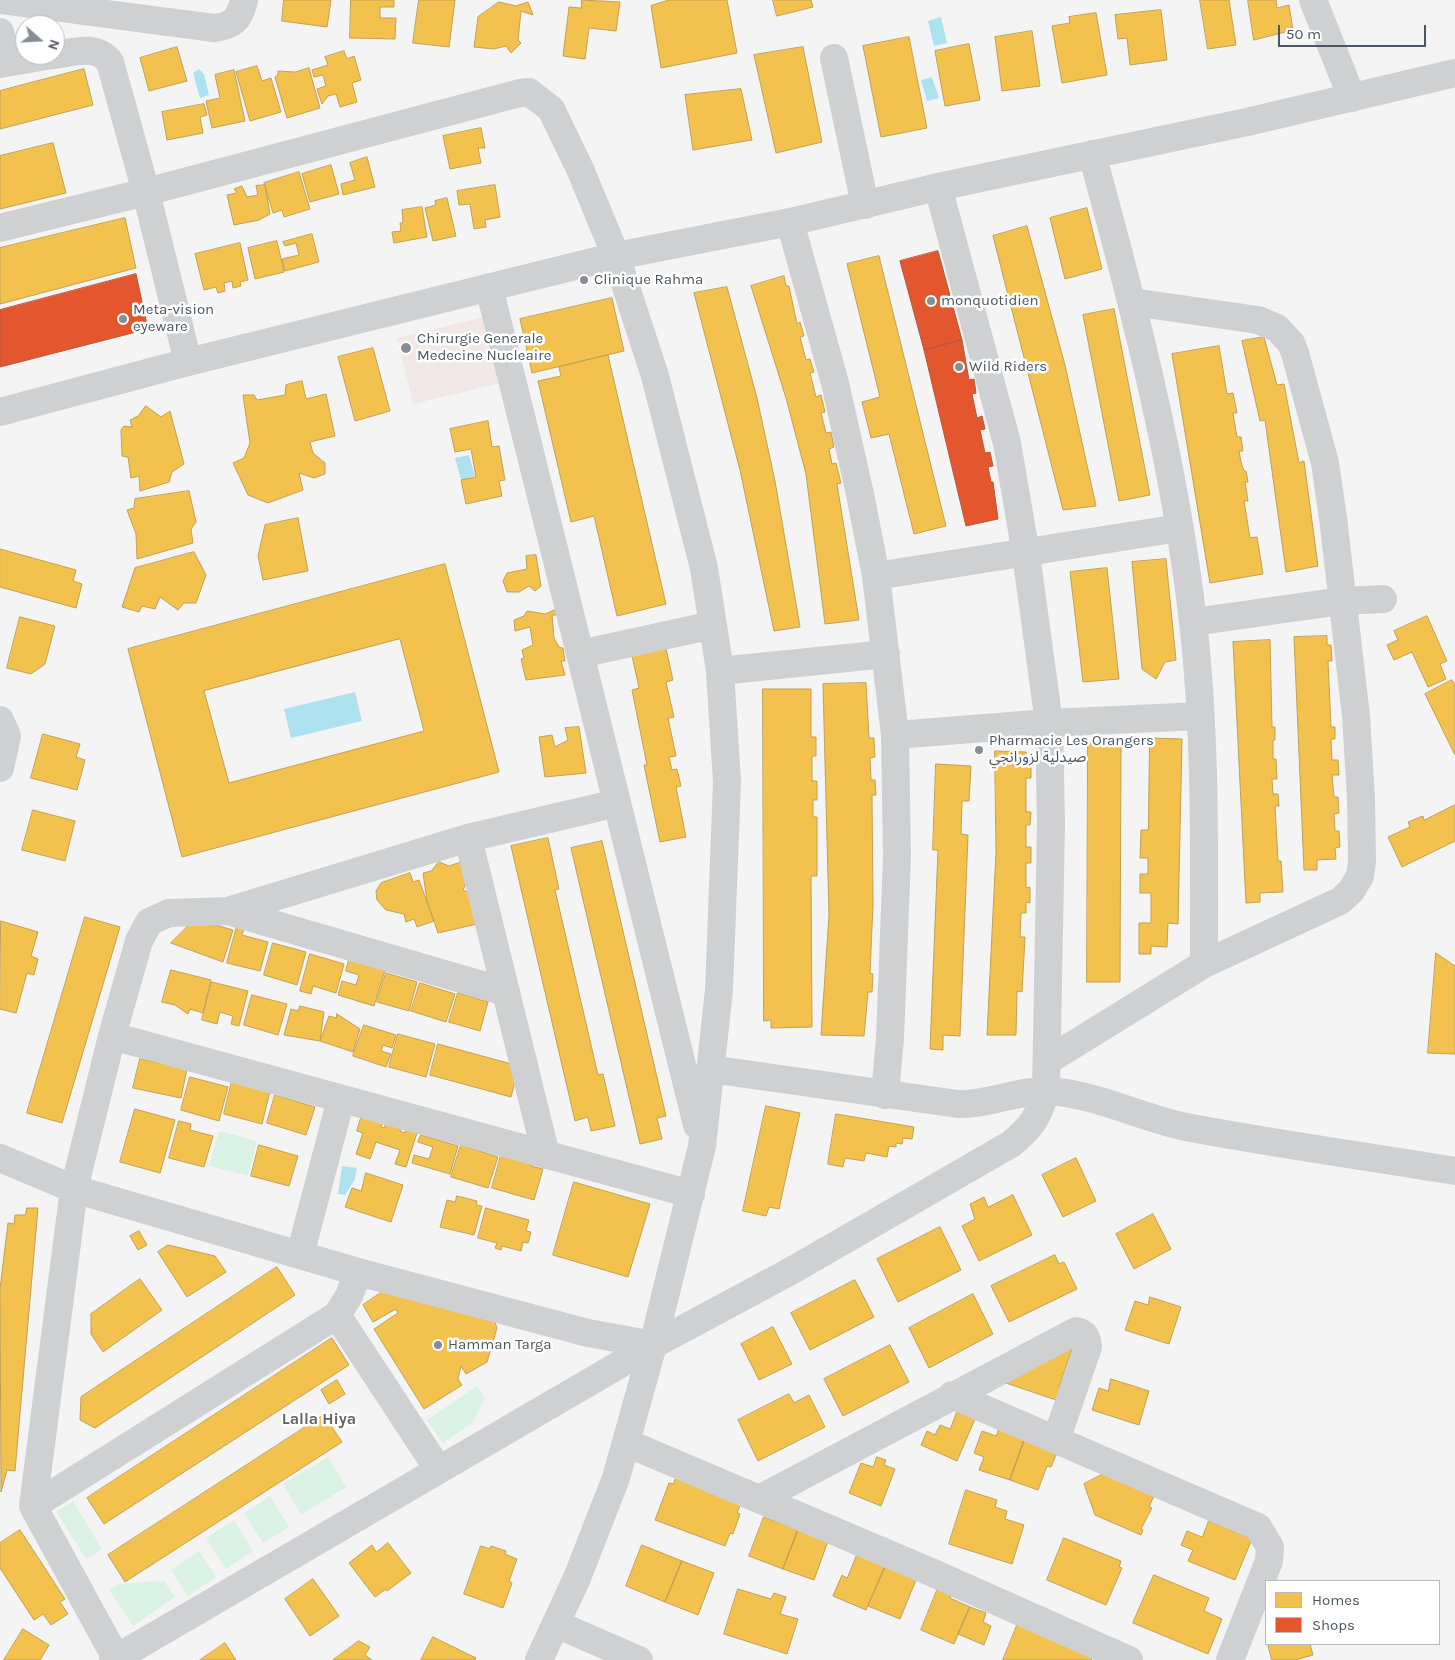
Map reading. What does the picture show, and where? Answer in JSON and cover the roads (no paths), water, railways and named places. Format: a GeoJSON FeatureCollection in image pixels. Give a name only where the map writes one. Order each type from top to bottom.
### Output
{"type":"FeatureCollection","features":[{"type":"Feature","properties":{"kind":"street"},"geometry":{"type":"LineString","coordinates":[[0,0],[79,12],[214,28],[225,27],[236,21],[241,14],[244,0]]}},
{"type":"Feature","properties":{"kind":"street"},"geometry":{"type":"LineString","coordinates":[[1313,0],[1352,98]]}},
{"type":"Feature","properties":{"kind":"street"},"geometry":{"type":"LineString","coordinates":[[79,12],[85,50]]}},
{"type":"Feature","properties":{"kind":"street"},"geometry":{"type":"LineString","coordinates":[[0,32],[5,63]]}},
{"type":"Feature","properties":{"kind":"street"},"geometry":{"type":"LineString","coordinates":[[65,53],[85,50],[97,52],[105,55],[110,62],[146,192],[188,362]]}},
{"type":"Feature","properties":{"kind":"street"},"geometry":{"type":"LineString","coordinates":[[834,58],[865,204]]}},
{"type":"Feature","properties":{"kind":"street"},"geometry":{"type":"LineString","coordinates":[[0,412],[188,362],[616,256],[790,222],[1352,98],[1455,73]]}},
{"type":"Feature","properties":{"kind":"street"},"geometry":{"type":"LineString","coordinates":[[0,228],[529,92],[550,109],[580,169],[616,256],[654,376],[704,568],[720,671],[727,782],[720,990],[702,1146],[627,1443],[583,1563],[539,1660]]}},
{"type":"Feature","properties":{"kind":"street"},"geometry":{"type":"LineString","coordinates":[[1092,154],[1132,302],[1179,528],[1193,622],[1200,716],[1204,855],[1204,964]]}},
{"type":"Feature","properties":{"kind":"street"},"geometry":{"type":"LineString","coordinates":[[617,803],[468,838],[228,911],[169,913],[149,922],[139,941],[112,1036],[74,1189],[33,1506],[115,1659],[653,1345],[791,1271],[1011,1144],[1030,1129],[1040,1111],[1046,1091],[1051,823],[1049,723],[1026,554],[1007,443],[938,188]]}},
{"type":"Feature","properties":{"kind":"street"},"geometry":{"type":"LineString","coordinates":[[790,222],[836,383],[876,576],[895,735],[897,856],[890,1038],[885,1096]]}},
{"type":"Feature","properties":{"kind":"street"},"geometry":{"type":"LineString","coordinates":[[489,287],[702,1146]]}},
{"type":"Feature","properties":{"kind":"street"},"geometry":{"type":"LineString","coordinates":[[1047,1061],[1204,964],[1340,901],[1351,891],[1360,876],[1362,862],[1361,798],[1356,716],[1324,463],[1295,353],[1285,335],[1277,328],[1258,320],[1132,302]]}},
{"type":"Feature","properties":{"kind":"street"},"geometry":{"type":"LineString","coordinates":[[876,576],[1026,554],[1179,528]]}},
{"type":"Feature","properties":{"kind":"street"},"geometry":{"type":"LineString","coordinates":[[1193,622],[1342,602],[1383,599]]}},
{"type":"Feature","properties":{"kind":"street"},"geometry":{"type":"LineString","coordinates":[[580,654],[713,626]]}},
{"type":"Feature","properties":{"kind":"street"},"geometry":{"type":"LineString","coordinates":[[720,671],[886,654]]}},
{"type":"Feature","properties":{"kind":"street"},"geometry":{"type":"LineString","coordinates":[[895,735],[1049,723],[1200,716]]}},
{"type":"Feature","properties":{"kind":"street"},"geometry":{"type":"LineString","coordinates":[[0,720],[7,736],[0,768]]}},
{"type":"Feature","properties":{"kind":"street"},"geometry":{"type":"LineString","coordinates":[[468,838],[546,1154]]}},
{"type":"Feature","properties":{"kind":"street"},"geometry":{"type":"LineString","coordinates":[[228,911],[506,992]]}},
{"type":"Feature","properties":{"kind":"street"},"geometry":{"type":"LineString","coordinates":[[112,1036],[691,1194]]}},
{"type":"Feature","properties":{"kind":"street"},"geometry":{"type":"LineString","coordinates":[[710,1069],[885,1096],[974,1105],[1018,1094],[1046,1091],[1089,1097],[1130,1112],[1185,1127],[1455,1171]]}},
{"type":"Feature","properties":{"kind":"street"},"geometry":{"type":"LineString","coordinates":[[300,1255],[341,1099]]}},
{"type":"Feature","properties":{"kind":"street"},"geometry":{"type":"LineString","coordinates":[[0,1158],[74,1189],[358,1272],[588,1333],[653,1345]]}},
{"type":"Feature","properties":{"kind":"street"},"geometry":{"type":"LineString","coordinates":[[33,1506],[337,1315],[349,1296],[358,1272]]}},
{"type":"Feature","properties":{"kind":"street"},"geometry":{"type":"LineString","coordinates":[[337,1315],[438,1469]]}},
{"type":"Feature","properties":{"kind":"street"},"geometry":{"type":"LineString","coordinates":[[759,1499],[952,1395],[1076,1331],[1083,1332],[1087,1338],[1088,1347],[1056,1440]]}},
{"type":"Feature","properties":{"kind":"street"},"geometry":{"type":"LineString","coordinates":[[952,1395],[1258,1527],[1265,1534],[1270,1547],[1269,1561],[1230,1660]]}},
{"type":"Feature","properties":{"kind":"street"},"geometry":{"type":"LineString","coordinates":[[627,1443],[1129,1660]]}},
{"type":"Feature","properties":{"kind":"street"},"geometry":{"type":"LineString","coordinates":[[556,1624],[639,1660]]}},
{"type":"Feature","properties":{"kind":"water"},"geometry":{"type":"Polygon","coordinates":[[[941,17],[947,43],[934,46],[928,21],[941,17]]]}},
{"type":"Feature","properties":{"kind":"water"},"geometry":{"type":"Polygon","coordinates":[[[199,69],[204,74],[209,95],[200,98],[193,73],[199,69]]]}},
{"type":"Feature","properties":{"kind":"water"},"geometry":{"type":"Polygon","coordinates":[[[932,77],[939,98],[927,101],[921,80],[932,77]]]}},
{"type":"Feature","properties":{"kind":"water"},"geometry":{"type":"Polygon","coordinates":[[[469,455],[475,476],[461,480],[455,458],[469,455]]]}},
{"type":"Feature","properties":{"kind":"water"},"geometry":{"type":"Polygon","coordinates":[[[355,692],[362,721],[291,738],[284,709],[355,692]]]}},
{"type":"Feature","properties":{"kind":"water"},"geometry":{"type":"Polygon","coordinates":[[[342,1166],[357,1168],[355,1179],[345,1195],[338,1194],[342,1166]]]}},
{"type":"Feature","properties":{"kind":"place","name":"Clinique Rahma"},"geometry":{"type":"Point","coordinates":[584,280]}},
{"type":"Feature","properties":{"kind":"place","name":"monquotidien"},"geometry":{"type":"Point","coordinates":[931,301]}},
{"type":"Feature","properties":{"kind":"place","name":"Meta-vision eyeware"},"geometry":{"type":"Point","coordinates":[123,319]}},
{"type":"Feature","properties":{"kind":"place","name":"Chirurgie Generale Medecine Nucleaire"},"geometry":{"type":"Point","coordinates":[406,348]}},
{"type":"Feature","properties":{"kind":"place","name":"Wild Riders"},"geometry":{"type":"Point","coordinates":[959,367]}},
{"type":"Feature","properties":{"kind":"place","name":"Pharmacie Les Orangers صيدلية لزورانجي"},"geometry":{"type":"Point","coordinates":[979,750]}},
{"type":"Feature","properties":{"kind":"place","name":"Hamman Targa"},"geometry":{"type":"Point","coordinates":[438,1345]}},
{"type":"Feature","properties":{"kind":"district","name":"Lalla Hiya"},"geometry":{"type":"Point","coordinates":[319,1419]}}]}
